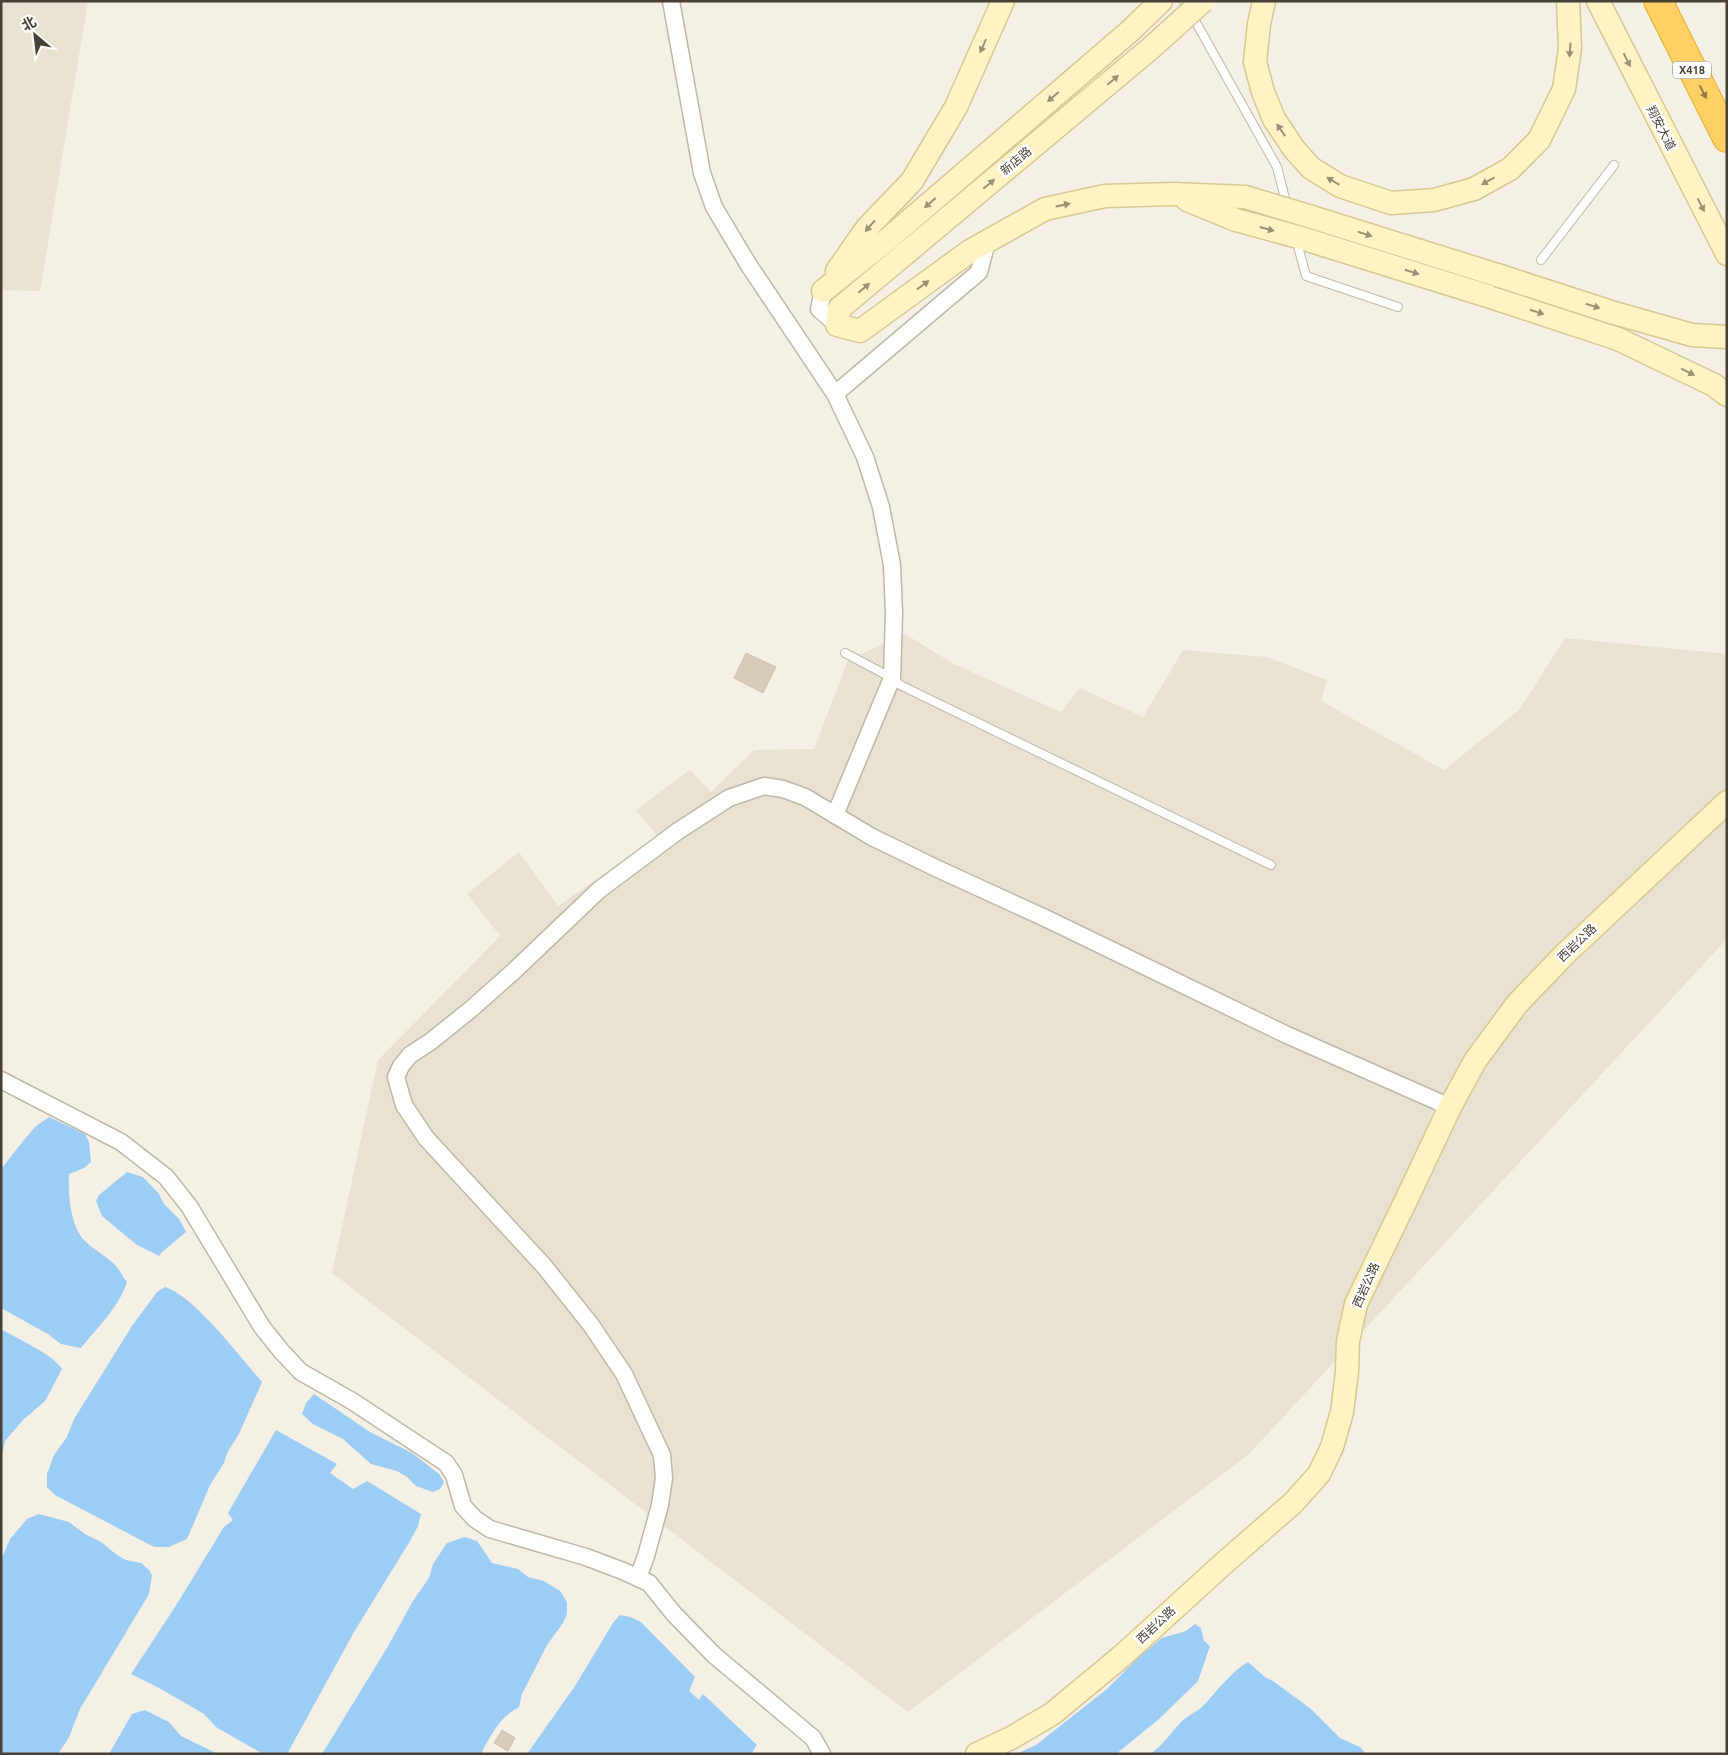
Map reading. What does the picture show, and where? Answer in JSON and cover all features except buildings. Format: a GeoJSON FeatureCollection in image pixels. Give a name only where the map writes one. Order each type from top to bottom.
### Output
{"type":"FeatureCollection","features":[{"type":"Feature","properties":{"kind":"highway","name":"X418"},"geometry":{"type":"LineString","coordinates":[[1658,1],[1727,138]]}},
{"type":"Feature","properties":{"kind":"main road"},"geometry":{"type":"LineString","coordinates":[[823,291],[867,228],[912,181],[956,108],[1003,1]]}},
{"type":"Feature","properties":{"kind":"main road","name":"新店路"},"geometry":{"type":"LineString","coordinates":[[823,291],[888,239],[1130,31],[1161,1]]}},
{"type":"Feature","properties":{"kind":"main road","name":"新店路"},"geometry":{"type":"LineString","coordinates":[[837,325],[839,309],[1151,48],[1203,1]]}},
{"type":"Feature","properties":{"kind":"main road"},"geometry":{"type":"LineString","coordinates":[[1264,1],[1259,24],[1255,62],[1263,92],[1274,119],[1294,149],[1311,168],[1340,186],[1391,203],[1434,200],[1474,189],[1510,169],[1539,140],[1564,89],[1570,48],[1568,1]]}},
{"type":"Feature","properties":{"kind":"main road","name":"翔安大道"},"geometry":{"type":"LineString","coordinates":[[1598,1],[1727,254]]}},
{"type":"Feature","properties":{"kind":"main road"},"geometry":{"type":"LineString","coordinates":[[1172,194],[1236,220],[1296,226],[1497,275],[1612,312],[1692,335],[1727,337]]}},
{"type":"Feature","properties":{"kind":"main road"},"geometry":{"type":"LineString","coordinates":[[837,325],[860,330],[970,251],[1045,209],[1105,196],[1172,194],[1245,196],[1296,226],[1491,297],[1618,339],[1714,385],[1727,395]]}},
{"type":"Feature","properties":{"kind":"main road","name":"西岩公路"},"geometry":{"type":"LineString","coordinates":[[977,1754],[1011,1738],[1052,1714],[1108,1668],[1293,1503],[1318,1474],[1332,1447],[1342,1412],[1347,1372],[1348,1340],[1356,1304],[1450,1107],[1475,1061],[1516,1004],[1565,954],[1727,802]]}},
{"type":"Feature","properties":{"kind":"street"},"geometry":{"type":"LineString","coordinates":[[671,1],[702,173],[714,207],[748,264],[835,394],[865,457],[881,507],[892,565],[894,613],[892,678],[835,815]]}},
{"type":"Feature","properties":{"kind":"street"},"geometry":{"type":"LineString","coordinates":[[835,394],[979,272],[987,242]]}},
{"type":"Feature","properties":{"kind":"street"},"geometry":{"type":"LineString","coordinates":[[823,291],[819,308],[837,325]]}},
{"type":"Feature","properties":{"kind":"street"},"geometry":{"type":"LineString","coordinates":[[638,1578],[660,1505],[664,1478],[662,1455],[624,1374],[591,1325],[544,1266],[426,1138],[404,1105],[396,1077],[401,1066],[410,1055],[430,1042],[514,971],[599,890],[678,831],[729,798],[764,786],[805,797],[872,837],[938,869],[1045,918],[1269,1026],[1450,1107]]}},
{"type":"Feature","properties":{"kind":"street"},"geometry":{"type":"LineString","coordinates":[[1,1080],[121,1142],[166,1177],[189,1206],[262,1327],[282,1352],[301,1372],[352,1401],[446,1463],[454,1476],[463,1506],[475,1519],[490,1529],[586,1556],[649,1583],[674,1614],[714,1655],[813,1738],[822,1754]]}},
{"type":"Feature","properties":{"kind":"lane"},"geometry":{"type":"LineString","coordinates":[[1184,1],[1277,167],[1296,226],[1306,276],[1398,307]]}},
{"type":"Feature","properties":{"kind":"lane"},"geometry":{"type":"LineString","coordinates":[[1541,260],[1614,165]]}},
{"type":"Feature","properties":{"kind":"lane"},"geometry":{"type":"LineString","coordinates":[[845,653],[900,684],[1271,865]]}},
{"type":"Feature","properties":{"kind":"shaded area"},"geometry":{"type":"Polygon","coordinates":[[[1,1],[88,1],[40,291],[1,290],[1,1]]]}},
{"type":"Feature","properties":{"kind":"shaded area"},"geometry":{"type":"Polygon","coordinates":[[[905,634],[954,664],[1061,712],[1080,688],[1143,717],[1183,650],[1267,657],[1327,680],[1321,701],[1444,770],[1519,710],[1565,638],[1727,654],[1727,939],[1249,1454],[908,1712],[332,1273],[378,1060],[500,936],[467,894],[519,852],[558,906],[657,836],[636,810],[690,770],[711,792],[754,750],[814,749],[848,660],[905,634]]]}},
{"type":"Feature","properties":{"kind":"water"},"geometry":{"type":"Polygon","coordinates":[[[49,1117],[85,1134],[89,1142],[91,1162],[84,1168],[69,1174],[69,1191],[73,1218],[80,1235],[85,1241],[110,1260],[127,1282],[113,1309],[81,1348],[61,1344],[48,1334],[1,1308],[1,1169],[35,1127],[49,1117]]]}},
{"type":"Feature","properties":{"kind":"water"},"geometry":{"type":"Polygon","coordinates":[[[127,1172],[143,1177],[159,1194],[164,1204],[179,1219],[186,1232],[159,1256],[137,1245],[102,1216],[96,1201],[99,1195],[127,1172]]]}},
{"type":"Feature","properties":{"kind":"water"},"geometry":{"type":"Polygon","coordinates":[[[165,1287],[177,1293],[203,1315],[262,1382],[239,1434],[210,1485],[187,1539],[169,1547],[154,1547],[55,1495],[47,1487],[47,1474],[54,1455],[67,1437],[74,1419],[132,1326],[157,1292],[165,1287]]]}},
{"type":"Feature","properties":{"kind":"water"},"geometry":{"type":"Polygon","coordinates":[[[1,1329],[51,1358],[62,1369],[45,1401],[23,1420],[5,1441],[1,1461],[1,1329]]]}},
{"type":"Feature","properties":{"kind":"water"},"geometry":{"type":"Polygon","coordinates":[[[314,1394],[370,1432],[412,1453],[439,1474],[444,1482],[440,1489],[433,1492],[416,1486],[397,1471],[371,1464],[343,1439],[313,1424],[302,1414],[306,1403],[314,1394]]]}},
{"type":"Feature","properties":{"kind":"water"},"geometry":{"type":"Polygon","coordinates":[[[276,1430],[337,1464],[330,1473],[353,1489],[367,1481],[421,1514],[418,1526],[410,1541],[354,1632],[287,1754],[263,1754],[216,1727],[204,1714],[131,1674],[224,1527],[233,1520],[228,1513],[276,1430]]]}},
{"type":"Feature","properties":{"kind":"water"},"geometry":{"type":"Polygon","coordinates":[[[39,1514],[69,1522],[85,1534],[101,1542],[117,1555],[126,1560],[141,1563],[152,1575],[149,1594],[80,1709],[69,1737],[58,1754],[1,1754],[1,1560],[10,1539],[27,1519],[39,1514]]]}},
{"type":"Feature","properties":{"kind":"water"},"geometry":{"type":"Polygon","coordinates":[[[465,1537],[477,1541],[492,1563],[518,1569],[528,1577],[544,1581],[560,1591],[567,1602],[567,1614],[563,1623],[547,1645],[522,1694],[519,1707],[507,1715],[497,1726],[482,1751],[484,1754],[322,1754],[387,1648],[413,1601],[429,1578],[433,1564],[447,1543],[465,1537]]]}},
{"type":"Feature","properties":{"kind":"water"},"geometry":{"type":"Polygon","coordinates":[[[620,1615],[641,1622],[695,1677],[689,1691],[699,1700],[703,1694],[757,1745],[751,1754],[527,1754],[575,1686],[613,1623],[620,1615]]]}},
{"type":"Feature","properties":{"kind":"water"},"geometry":{"type":"Polygon","coordinates":[[[1195,1624],[1201,1628],[1204,1641],[1210,1646],[1198,1681],[1159,1719],[1116,1754],[1016,1754],[1036,1745],[1107,1689],[1139,1657],[1162,1638],[1186,1631],[1195,1624]]]}},
{"type":"Feature","properties":{"kind":"water"},"geometry":{"type":"Polygon","coordinates":[[[1248,1662],[1266,1678],[1273,1681],[1311,1709],[1340,1738],[1360,1747],[1366,1754],[1150,1754],[1163,1743],[1182,1721],[1202,1707],[1230,1676],[1248,1662]]]}},
{"type":"Feature","properties":{"kind":"water"},"geometry":{"type":"Polygon","coordinates":[[[145,1710],[169,1722],[181,1736],[218,1754],[109,1754],[132,1714],[145,1710]]]}}]}
